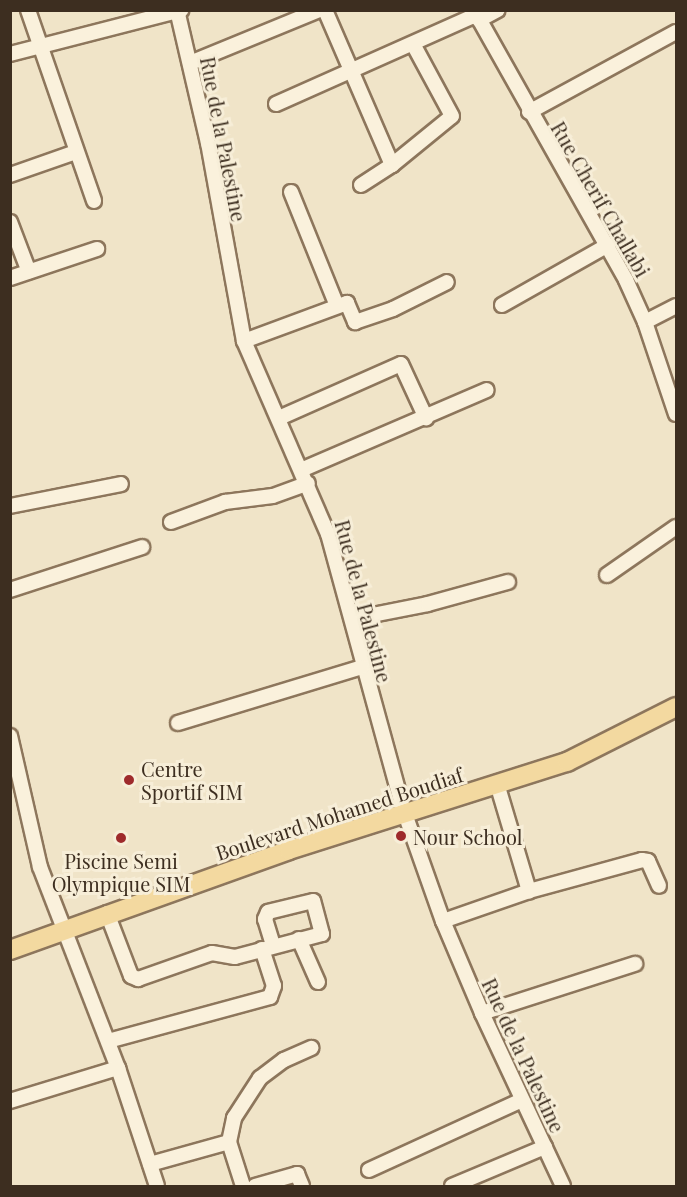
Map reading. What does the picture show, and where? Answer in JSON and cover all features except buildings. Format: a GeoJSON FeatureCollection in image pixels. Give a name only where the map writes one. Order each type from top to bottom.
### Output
{"type":"FeatureCollection","features":[{"type":"Feature","properties":{"kind":"main road","name":"Boulevard Mohamed Boudiaf"},"geometry":{"type":"LineString","coordinates":[[10,950],[107,913],[404,811],[498,787],[586,755],[676,707]]}},
{"type":"Feature","properties":{"kind":"street"},"geometry":{"type":"LineString","coordinates":[[28,10],[94,201]]}},
{"type":"Feature","properties":{"kind":"street"},"geometry":{"type":"LineString","coordinates":[[190,63],[319,10]]}},
{"type":"Feature","properties":{"kind":"street"},"geometry":{"type":"LineString","coordinates":[[325,10],[354,71],[392,165]]}},
{"type":"Feature","properties":{"kind":"street"},"geometry":{"type":"LineString","coordinates":[[276,104],[476,15],[498,10]]}},
{"type":"Feature","properties":{"kind":"street"},"geometry":{"type":"LineString","coordinates":[[10,54],[178,11]]}},
{"type":"Feature","properties":{"kind":"street","name":"Rue de la Palestine"},"geometry":{"type":"LineString","coordinates":[[178,11],[244,342],[308,483],[352,619],[362,667],[404,811],[444,921],[482,1013],[545,1147],[560,1186]]}},
{"type":"Feature","properties":{"kind":"street","name":"Rue Cherif Challabi"},"geometry":{"type":"LineString","coordinates":[[476,15],[529,112],[608,245],[670,376],[676,414]]}},
{"type":"Feature","properties":{"kind":"street"},"geometry":{"type":"LineString","coordinates":[[529,112],[676,32]]}},
{"type":"Feature","properties":{"kind":"street"},"geometry":{"type":"LineString","coordinates":[[361,185],[392,165],[453,116],[413,44]]}},
{"type":"Feature","properties":{"kind":"street"},"geometry":{"type":"LineString","coordinates":[[10,175],[76,152]]}},
{"type":"Feature","properties":{"kind":"street"},"geometry":{"type":"LineString","coordinates":[[291,192],[337,306]]}},
{"type":"Feature","properties":{"kind":"street"},"geometry":{"type":"LineString","coordinates":[[10,222],[28,272]]}},
{"type":"Feature","properties":{"kind":"street"},"geometry":{"type":"LineString","coordinates":[[502,305],[608,245]]}},
{"type":"Feature","properties":{"kind":"street"},"geometry":{"type":"LineString","coordinates":[[10,278],[97,249]]}},
{"type":"Feature","properties":{"kind":"street"},"geometry":{"type":"LineString","coordinates":[[244,342],[346,303],[355,322],[393,309],[447,282]]}},
{"type":"Feature","properties":{"kind":"street"},"geometry":{"type":"LineString","coordinates":[[645,322],[676,306]]}},
{"type":"Feature","properties":{"kind":"street"},"geometry":{"type":"LineString","coordinates":[[279,418],[401,364],[426,418]]}},
{"type":"Feature","properties":{"kind":"street"},"geometry":{"type":"LineString","coordinates":[[301,470],[487,390]]}},
{"type":"Feature","properties":{"kind":"street"},"geometry":{"type":"LineString","coordinates":[[171,522],[225,502],[273,496],[308,483]]}},
{"type":"Feature","properties":{"kind":"street"},"geometry":{"type":"LineString","coordinates":[[10,506],[121,484]]}},
{"type":"Feature","properties":{"kind":"street"},"geometry":{"type":"LineString","coordinates":[[607,575],[676,527]]}},
{"type":"Feature","properties":{"kind":"street"},"geometry":{"type":"LineString","coordinates":[[10,590],[142,547]]}},
{"type":"Feature","properties":{"kind":"street"},"geometry":{"type":"LineString","coordinates":[[352,619],[428,604],[508,582]]}},
{"type":"Feature","properties":{"kind":"street"},"geometry":{"type":"LineString","coordinates":[[178,723],[362,667]]}},
{"type":"Feature","properties":{"kind":"street"},"geometry":{"type":"LineString","coordinates":[[10,736],[40,867],[118,1068],[157,1186]]}},
{"type":"Feature","properties":{"kind":"street"},"geometry":{"type":"LineString","coordinates":[[498,787],[529,891]]}},
{"type":"Feature","properties":{"kind":"street"},"geometry":{"type":"LineString","coordinates":[[444,921],[529,891],[645,860],[659,886]]}},
{"type":"Feature","properties":{"kind":"street"},"geometry":{"type":"LineString","coordinates":[[107,913],[135,979],[212,953],[235,957],[267,947],[323,932],[312,900],[268,912],[265,919],[267,947],[274,986],[270,997],[108,1041]]}},
{"type":"Feature","properties":{"kind":"street"},"geometry":{"type":"LineString","coordinates":[[299,939],[318,982]]}},
{"type":"Feature","properties":{"kind":"street"},"geometry":{"type":"LineString","coordinates":[[482,1013],[635,964]]}},
{"type":"Feature","properties":{"kind":"street"},"geometry":{"type":"LineString","coordinates":[[243,1186],[229,1142],[234,1118],[260,1078],[278,1063],[311,1048]]}},
{"type":"Feature","properties":{"kind":"street"},"geometry":{"type":"LineString","coordinates":[[10,1101],[118,1068]]}},
{"type":"Feature","properties":{"kind":"street"},"geometry":{"type":"LineString","coordinates":[[369,1170],[522,1100]]}},
{"type":"Feature","properties":{"kind":"street"},"geometry":{"type":"LineString","coordinates":[[150,1164],[229,1142]]}},
{"type":"Feature","properties":{"kind":"street"},"geometry":{"type":"LineString","coordinates":[[452,1186],[545,1147]]}},
{"type":"Feature","properties":{"kind":"street"},"geometry":{"type":"LineString","coordinates":[[255,1186],[273,1184],[297,1174],[302,1186]]}},
{"type":"Feature","properties":{"kind":"place","name":"Centre Sportif SIM"},"geometry":{"type":"Point","coordinates":[129,780]}},
{"type":"Feature","properties":{"kind":"place","name":"Nour School"},"geometry":{"type":"Point","coordinates":[401,836]}},
{"type":"Feature","properties":{"kind":"place","name":"Piscine Semi Olympique SIM"},"geometry":{"type":"Point","coordinates":[121,838]}}]}
